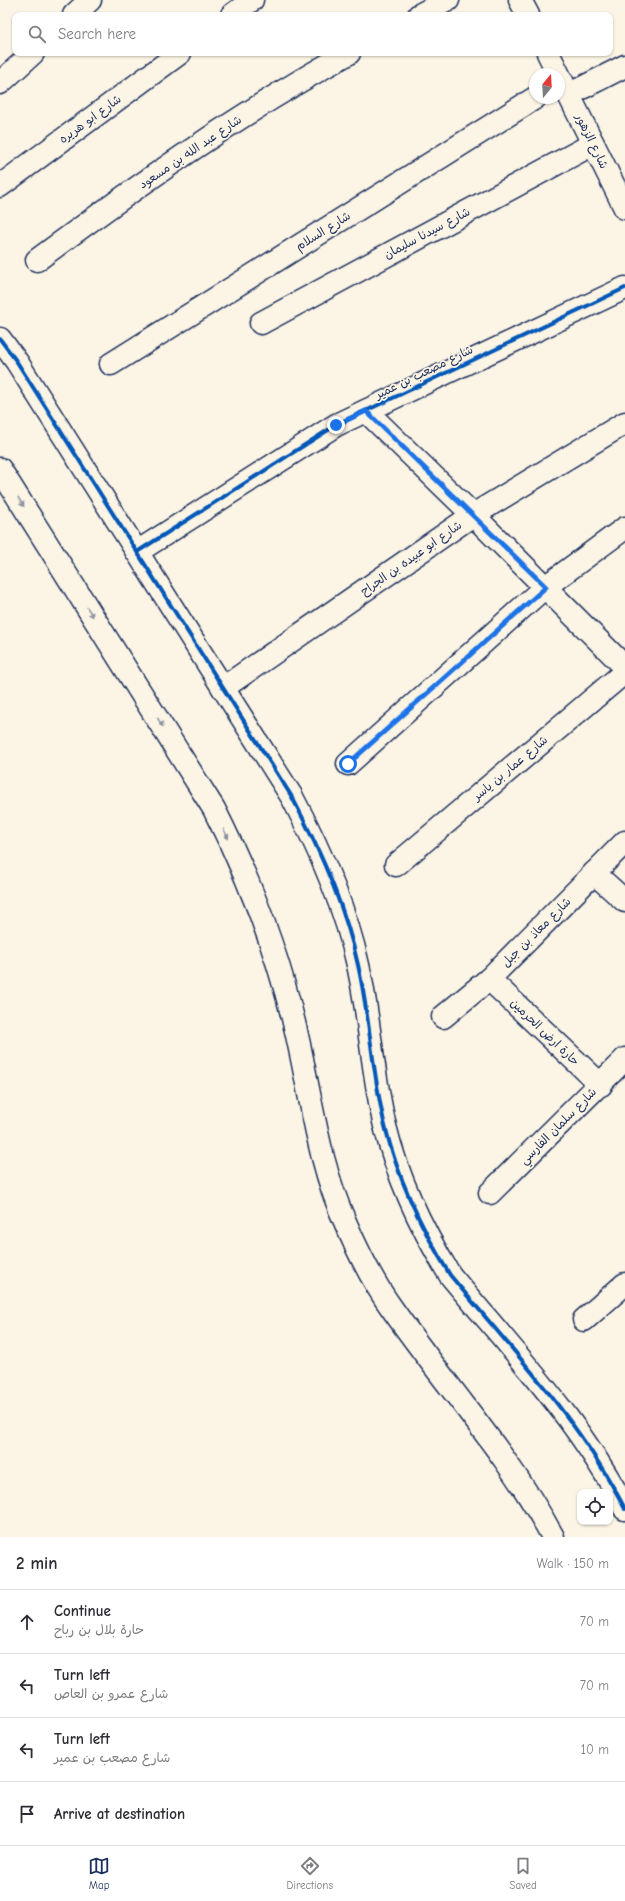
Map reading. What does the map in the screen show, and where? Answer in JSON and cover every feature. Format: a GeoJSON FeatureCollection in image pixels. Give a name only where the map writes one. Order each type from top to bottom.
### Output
{"type":"FeatureCollection","features":[{"type":"Feature","properties":{"kind":"street"},"geometry":{"type":"LineString","coordinates":[[77,12],[90,0]]}},
{"type":"Feature","properties":{"kind":"street"},"geometry":{"type":"LineString","coordinates":[[236,12],[252,0]]}},
{"type":"Feature","properties":{"kind":"street"},"geometry":{"type":"LineString","coordinates":[[424,12],[448,0]]}},
{"type":"Feature","properties":{"kind":"street"},"geometry":{"type":"LineString","coordinates":[[520,0],[526,12]]}},
{"type":"Feature","properties":{"kind":"street"},"geometry":{"type":"LineString","coordinates":[[0,83],[29,56]]}},
{"type":"Feature","properties":{"kind":"street","name":"شارع ابو هريره"},"geometry":{"type":"LineString","coordinates":[[0,186],[176,56]]}},
{"type":"Feature","properties":{"kind":"street","name":"شارع عبد الله بن مسعود"},"geometry":{"type":"LineString","coordinates":[[37,260],[112,205],[189,152],[268,101],[344,56]]}},
{"type":"Feature","properties":{"kind":"street","name":"شارع الزهور"},"geometry":{"type":"LineString","coordinates":[[549,56],[555,68]]}},
{"type":"Feature","properties":{"kind":"street"},"geometry":{"type":"LineString","coordinates":[[565,86],[625,66]]}},
{"type":"Feature","properties":{"kind":"street","name":"شارع الزهور"},"geometry":{"type":"LineString","coordinates":[[565,88],[625,208]]}},
{"type":"Feature","properties":{"kind":"street","name":"شارع السلام"},"geometry":{"type":"LineString","coordinates":[[111,364],[529,102]]}},
{"type":"Feature","properties":{"kind":"street","name":"شارع سيدنا سليمان"},"geometry":{"type":"LineString","coordinates":[[260,323],[593,144]]}},
{"type":"Feature","properties":{"kind":"street","name":"شارع مصعب بن عمير"},"geometry":{"type":"LineString","coordinates":[[137,552],[323,433],[366,411],[625,288]]}},
{"type":"Feature","properties":{"kind":"street"},"geometry":{"type":"LineString","coordinates":[[0,339],[17,362],[292,797],[312,836],[330,877],[358,964],[367,1008],[378,1090],[385,1126],[395,1161],[420,1223],[450,1275],[565,1414],[592,1453],[625,1509]]}},
{"type":"Feature","properties":{"kind":"street"},"geometry":{"type":"LineString","coordinates":[[366,411],[546,587],[625,667]]}},
{"type":"Feature","properties":{"kind":"street","name":"شارع ابو عبيده بن الجراح"},"geometry":{"type":"LineString","coordinates":[[223,688],[473,515],[625,423]]}},
{"type":"Feature","properties":{"kind":"street"},"geometry":{"type":"LineString","coordinates":[[0,469],[214,809],[233,848],[266,928],[283,979],[328,1175],[345,1222],[366,1267],[392,1309],[510,1466],[538,1508],[553,1537]]}},
{"type":"Feature","properties":{"kind":"street"},"geometry":{"type":"LineString","coordinates":[[348,764],[546,587],[625,528]]}},
{"type":"Feature","properties":{"kind":"street","name":"شارع عمار بن ياسر"},"geometry":{"type":"LineString","coordinates":[[396,865],[625,672]]}},
{"type":"Feature","properties":{"kind":"street","name":"شارع معاذ بن جبل"},"geometry":{"type":"LineString","coordinates":[[443,1017],[489,979],[625,842]]}},
{"type":"Feature","properties":{"kind":"street"},"geometry":{"type":"LineString","coordinates":[[594,873],[625,901]]}},
{"type":"Feature","properties":{"kind":"street","name":"حارة ارض الحرمين"},"geometry":{"type":"LineString","coordinates":[[489,979],[600,1085]]}},
{"type":"Feature","properties":{"kind":"street","name":"شارع سلمان الفارسي"},"geometry":{"type":"LineString","coordinates":[[490,1193],[625,1059]]}},
{"type":"Feature","properties":{"kind":"street"},"geometry":{"type":"LineString","coordinates":[[584,1320],[625,1284]]}},
{"type":"Feature","properties":{"kind":"cycle path"},"geometry":{"type":"LineString","coordinates":[[137,552],[336,425],[625,288]]}},
{"type":"Feature","properties":{"kind":"cycle path"},"geometry":{"type":"LineString","coordinates":[[0,339],[17,362],[292,797],[312,837],[331,879],[353,943],[362,985],[377,1086],[390,1146],[404,1184],[429,1239],[450,1275],[521,1359],[567,1417],[588,1446],[625,1509]]}},
{"type":"Feature","properties":{"kind":"route"},"geometry":{"type":"LineString","coordinates":[[336,425],[366,411],[546,587],[348,764]]}}]}
